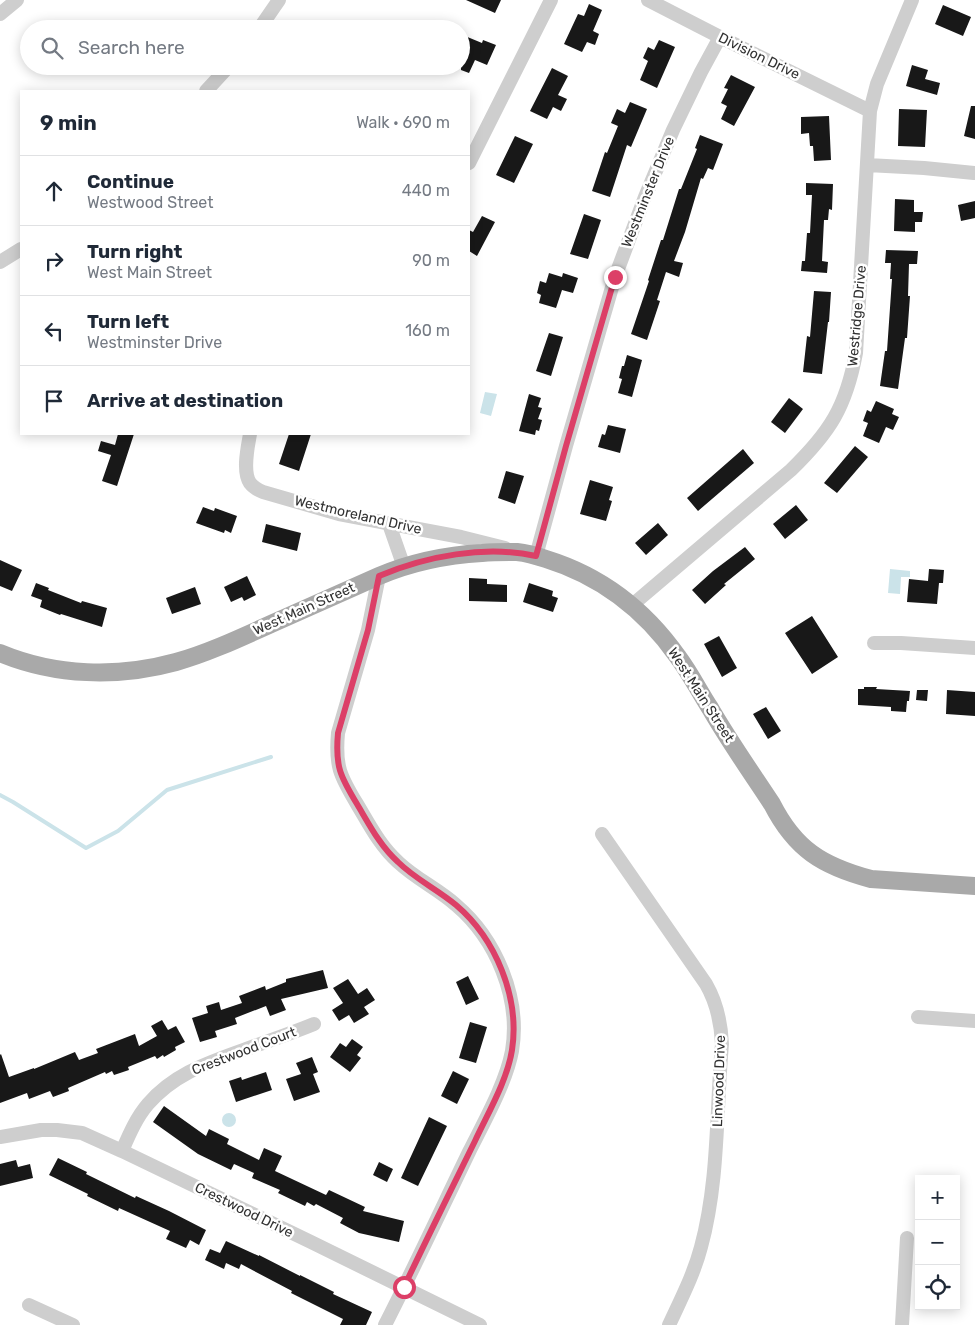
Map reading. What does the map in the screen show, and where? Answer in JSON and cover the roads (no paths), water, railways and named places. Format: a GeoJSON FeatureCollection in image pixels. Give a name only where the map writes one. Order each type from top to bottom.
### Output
{"type":"FeatureCollection","features":[{"type":"Feature","properties":{"kind":"main road","name":"West Main Street"},"geometry":{"type":"LineString","coordinates":[[0,653],[38,666],[85,673],[119,672],[156,667],[193,657],[379,576],[404,567],[463,554],[518,552],[536,556],[566,565],[588,575],[631,606],[653,627],[694,681],[772,804],[778,817],[801,845],[815,857],[831,866],[870,879],[975,886]]}},
{"type":"Feature","properties":{"kind":"street"},"geometry":{"type":"LineString","coordinates":[[0,14],[16,0]]}},
{"type":"Feature","properties":{"kind":"street"},"geometry":{"type":"LineString","coordinates":[[265,20],[279,0]]}},
{"type":"Feature","properties":{"kind":"street"},"geometry":{"type":"LineString","coordinates":[[470,161],[551,0]]}},
{"type":"Feature","properties":{"kind":"street","name":"Division Drive"},"geometry":{"type":"LineString","coordinates":[[648,0],[870,111]]}},
{"type":"Feature","properties":{"kind":"street","name":"Westridge Drive"},"geometry":{"type":"LineString","coordinates":[[631,606],[791,470],[826,432],[838,412],[847,392],[856,353],[870,111],[873,94],[912,0]]}},
{"type":"Feature","properties":{"kind":"street","name":"Westminster Drive"},"geometry":{"type":"LineString","coordinates":[[536,556],[615,277],[673,130],[720,37]]}},
{"type":"Feature","properties":{"kind":"street"},"geometry":{"type":"LineString","coordinates":[[207,90],[221,75]]}},
{"type":"Feature","properties":{"kind":"street"},"geometry":{"type":"LineString","coordinates":[[867,165],[974,173]]}},
{"type":"Feature","properties":{"kind":"street"},"geometry":{"type":"LineString","coordinates":[[0,262],[20,250]]}},
{"type":"Feature","properties":{"kind":"street","name":"Westmoreland Drive"},"geometry":{"type":"LineString","coordinates":[[250,435],[246,461],[247,474],[250,483],[263,492],[330,511],[461,537],[518,552]]}},
{"type":"Feature","properties":{"kind":"street"},"geometry":{"type":"LineString","coordinates":[[389,524],[404,567]]}},
{"type":"Feature","properties":{"kind":"street"},"geometry":{"type":"LineString","coordinates":[[379,576],[368,630],[338,733],[338,763],[342,779],[374,833],[397,861],[414,877],[456,905],[473,922],[487,941],[497,958],[506,983],[512,1005],[513,1027],[512,1049],[507,1070],[404,1287],[384,1325]]}},
{"type":"Feature","properties":{"kind":"street"},"geometry":{"type":"LineString","coordinates":[[874,643],[901,642],[975,648]]}},
{"type":"Feature","properties":{"kind":"street","name":"Linwood Drive"},"geometry":{"type":"LineString","coordinates":[[602,834],[706,984],[717,1009],[721,1028],[722,1044],[716,1149],[708,1215],[701,1248],[689,1282],[670,1325]]}},
{"type":"Feature","properties":{"kind":"street"},"geometry":{"type":"LineString","coordinates":[[918,1017],[975,1021]]}},
{"type":"Feature","properties":{"kind":"street","name":"Crestwood Court"},"geometry":{"type":"LineString","coordinates":[[122,1151],[134,1126],[148,1104],[164,1088],[180,1076],[200,1066],[314,1024]]}},
{"type":"Feature","properties":{"kind":"street","name":"Crestwood Drive"},"geometry":{"type":"LineString","coordinates":[[0,1137],[41,1130],[82,1133],[480,1325]]}},
{"type":"Feature","properties":{"kind":"street"},"geometry":{"type":"LineString","coordinates":[[902,1325],[907,1238]]}},
{"type":"Feature","properties":{"kind":"street"},"geometry":{"type":"LineString","coordinates":[[29,1305],[73,1325]]}},
{"type":"Feature","properties":{"kind":"water"},"geometry":{"type":"Polygon","coordinates":[[[485,392],[497,394],[491,416],[480,413],[485,392]]]}},
{"type":"Feature","properties":{"kind":"water"},"geometry":{"type":"Polygon","coordinates":[[[890,569],[910,571],[910,577],[901,577],[900,594],[888,593],[890,569]]]}},
{"type":"Feature","properties":{"kind":"water"},"geometry":{"type":"Polygon","coordinates":[[[229,1113],[234,1115],[236,1120],[234,1125],[229,1127],[224,1125],[222,1120],[224,1115],[229,1113]]]}},
{"type":"Feature","properties":{"kind":"waterway"},"geometry":{"type":"LineString","coordinates":[[0,795],[86,848],[118,831],[167,790],[271,757]]}}]}
